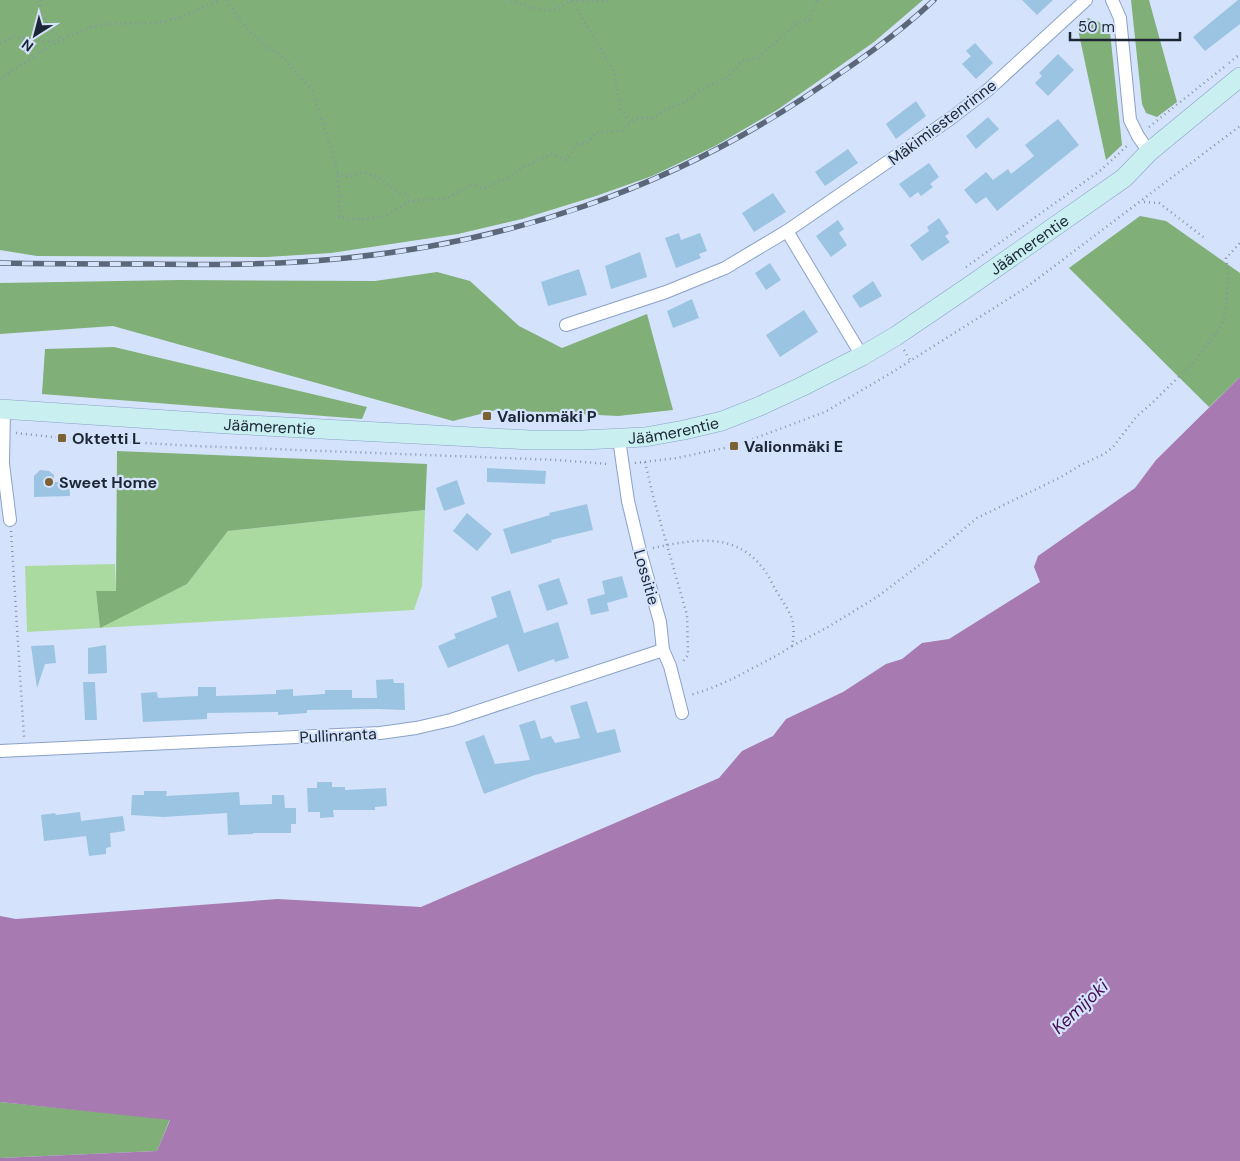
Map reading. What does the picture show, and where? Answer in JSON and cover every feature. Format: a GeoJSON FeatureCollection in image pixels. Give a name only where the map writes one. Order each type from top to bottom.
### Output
{"type":"FeatureCollection","features":[{"type":"Feature","properties":{"kind":"main road","name":"Jäämerentie"},"geometry":{"type":"LineString","coordinates":[[2,409],[228,424],[530,440],[646,437],[722,421],[760,406],[862,356],[896,336],[1124,178],[1149,152],[1240,77]]}},
{"type":"Feature","properties":{"kind":"street","name":"Mäkimiestenrinne"},"geometry":{"type":"LineString","coordinates":[[566,325],[666,292],[725,268],[787,231],[950,119],[989,89],[1086,0]]}},
{"type":"Feature","properties":{"kind":"street"},"geometry":{"type":"LineString","coordinates":[[1112,0],[1120,18],[1129,115],[1138,136],[1149,152]]}},
{"type":"Feature","properties":{"kind":"street"},"geometry":{"type":"LineString","coordinates":[[787,231],[862,356]]}},
{"type":"Feature","properties":{"kind":"street"},"geometry":{"type":"LineString","coordinates":[[2,409],[4,475],[10,520]]}},
{"type":"Feature","properties":{"kind":"street","name":"Lossitie"},"geometry":{"type":"LineString","coordinates":[[619,439],[628,501],[660,622],[663,650],[680,698],[682,713]]}},
{"type":"Feature","properties":{"kind":"street","name":"Pullinranta"},"geometry":{"type":"LineString","coordinates":[[0,751],[380,733],[416,728],[452,720],[663,650]]}},
{"type":"Feature","properties":{"kind":"path"},"geometry":{"type":"LineString","coordinates":[[40,0],[39,11],[54,33],[62,39]]}},
{"type":"Feature","properties":{"kind":"path"},"geometry":{"type":"LineString","coordinates":[[0,80],[44,48],[86,29],[128,22],[168,21],[190,14],[219,0]]}},
{"type":"Feature","properties":{"kind":"path"},"geometry":{"type":"LineString","coordinates":[[227,0],[240,21],[262,44],[281,55],[312,90],[336,164],[338,217],[348,219],[367,219],[384,216],[410,201],[447,198],[472,185],[485,188],[509,177],[523,167],[552,154],[566,160],[578,144],[588,142],[596,132],[622,131],[630,121],[637,117],[653,118],[666,109],[682,104],[700,90],[728,77],[742,61],[758,58],[797,23],[810,19],[818,0]]}},
{"type":"Feature","properties":{"kind":"path"},"geometry":{"type":"LineString","coordinates":[[511,0],[532,8],[552,11],[573,0],[608,0]]}},
{"type":"Feature","properties":{"kind":"path"},"geometry":{"type":"LineString","coordinates":[[573,0],[614,71],[620,108],[630,121]]}},
{"type":"Feature","properties":{"kind":"path"},"geometry":{"type":"LineString","coordinates":[[0,43],[14,36],[46,42],[62,39]]}},
{"type":"Feature","properties":{"kind":"path"},"geometry":{"type":"LineString","coordinates":[[966,267],[1101,170],[1138,136],[1240,54]]}},
{"type":"Feature","properties":{"kind":"path"},"geometry":{"type":"LineString","coordinates":[[636,463],[677,458],[734,446],[825,412],[891,373],[1024,289],[1240,126]]}},
{"type":"Feature","properties":{"kind":"path"},"geometry":{"type":"LineString","coordinates":[[337,173],[348,177],[362,172],[378,177],[400,193],[406,194],[410,201]]}},
{"type":"Feature","properties":{"kind":"path"},"geometry":{"type":"LineString","coordinates":[[1142,201],[1159,203],[1206,239]]}},
{"type":"Feature","properties":{"kind":"path"},"geometry":{"type":"LineString","coordinates":[[680,698],[722,685],[828,627],[877,597],[934,554],[977,518],[1061,477],[1104,454],[1113,447],[1137,416],[1203,351],[1222,321],[1226,308],[1228,273],[1226,258],[1240,243]]}},
{"type":"Feature","properties":{"kind":"path"},"geometry":{"type":"LineString","coordinates":[[3,432],[62,438],[195,446],[556,460],[610,464]]}},
{"type":"Feature","properties":{"kind":"path"},"geometry":{"type":"LineString","coordinates":[[645,462],[687,615],[688,655],[683,662],[670,666]]}},
{"type":"Feature","properties":{"kind":"path"},"geometry":{"type":"LineString","coordinates":[[10,520],[25,750]]}},
{"type":"Feature","properties":{"kind":"path"},"geometry":{"type":"LineString","coordinates":[[640,551],[667,545],[714,540],[732,545],[747,553],[761,565],[793,619],[795,632],[792,646]]}},
{"type":"Feature","properties":{"kind":"green space"},"geometry":{"type":"Polygon","coordinates":[[[0,0],[923,0],[874,42],[777,110],[715,146],[652,176],[522,219],[458,234],[331,253],[267,257],[37,256],[0,250],[0,0]]]}},
{"type":"Feature","properties":{"kind":"green space"},"geometry":{"type":"Polygon","coordinates":[[[1131,0],[1149,0],[1177,102],[1157,117],[1146,113],[1142,104],[1131,0]]]}},
{"type":"Feature","properties":{"kind":"green space"},"geometry":{"type":"Polygon","coordinates":[[[1088,18],[1099,22],[1110,32],[1122,145],[1106,160],[1077,25],[1088,18]]]}},
{"type":"Feature","properties":{"kind":"green space"},"geometry":{"type":"Polygon","coordinates":[[[1140,216],[1166,221],[1240,273],[1240,377],[1209,407],[1069,268],[1140,216]]]}},
{"type":"Feature","properties":{"kind":"green space"},"geometry":{"type":"Polygon","coordinates":[[[437,272],[470,281],[519,326],[562,348],[647,314],[673,410],[618,416],[496,410],[453,421],[113,326],[0,334],[0,283],[179,280],[375,281],[437,272]]]}},
{"type":"Feature","properties":{"kind":"green space"},"geometry":{"type":"Polygon","coordinates":[[[114,347],[367,407],[362,419],[42,394],[45,349],[114,347]]]}},
{"type":"Feature","properties":{"kind":"green space"},"geometry":{"type":"Polygon","coordinates":[[[117,451],[427,464],[425,510],[228,531],[187,584],[100,628],[96,591],[116,591],[117,451]]]}},
{"type":"Feature","properties":{"kind":"green space"},"geometry":{"type":"Polygon","coordinates":[[[425,510],[422,586],[414,610],[27,632],[25,566],[115,564],[116,591],[96,591],[100,627],[187,584],[228,531],[425,510]]]}},
{"type":"Feature","properties":{"kind":"green space"},"geometry":{"type":"Polygon","coordinates":[[[0,1102],[170,1119],[157,1151],[0,1158],[0,1102]]]}},
{"type":"Feature","properties":{"kind":"water","name":"Kemijoki"},"geometry":{"type":"Polygon","coordinates":[[[1240,377],[1240,1161],[0,1161],[0,1158],[157,1151],[170,1120],[0,1102],[0,916],[16,919],[278,899],[421,907],[719,778],[742,751],[773,736],[786,719],[843,692],[886,664],[902,659],[922,643],[949,639],[1040,582],[1034,567],[1038,556],[1135,488],[1156,460],[1240,377]]]}},
{"type":"Feature","properties":{"kind":"building"},"geometry":{"type":"Polygon","coordinates":[[[1022,0],[1053,0],[1037,15],[1022,0]]]}},
{"type":"Feature","properties":{"kind":"building"},"geometry":{"type":"Polygon","coordinates":[[[1240,0],[1240,24],[1205,51],[1193,37],[1240,0]]]}},
{"type":"Feature","properties":{"kind":"building"},"geometry":{"type":"Polygon","coordinates":[[[975,43],[993,63],[976,79],[962,64],[971,56],[966,51],[975,43]]]}},
{"type":"Feature","properties":{"kind":"building"},"geometry":{"type":"Polygon","coordinates":[[[1058,54],[1074,70],[1048,96],[1035,83],[1042,76],[1039,73],[1058,54]]]}},
{"type":"Feature","properties":{"kind":"building"},"geometry":{"type":"Polygon","coordinates":[[[916,101],[926,116],[896,139],[886,124],[916,101]]]}},
{"type":"Feature","properties":{"kind":"building"},"geometry":{"type":"Polygon","coordinates":[[[988,117],[999,129],[976,149],[966,136],[988,117]]]}},
{"type":"Feature","properties":{"kind":"building"},"geometry":{"type":"Polygon","coordinates":[[[1058,119],[1079,145],[997,211],[986,197],[976,204],[964,190],[986,172],[993,180],[1008,169],[1011,174],[1034,156],[1025,145],[1058,119]]]}},
{"type":"Feature","properties":{"kind":"building"},"geometry":{"type":"Polygon","coordinates":[[[848,149],[858,163],[825,186],[815,172],[848,149]]]}},
{"type":"Feature","properties":{"kind":"building"},"geometry":{"type":"Polygon","coordinates":[[[929,163],[939,177],[930,184],[933,187],[921,196],[918,192],[910,198],[899,184],[929,163]]]}},
{"type":"Feature","properties":{"kind":"building"},"geometry":{"type":"Polygon","coordinates":[[[773,193],[786,212],[754,232],[742,213],[773,193]]]}},
{"type":"Feature","properties":{"kind":"building"},"geometry":{"type":"Polygon","coordinates":[[[939,218],[949,233],[945,236],[950,242],[922,261],[910,245],[929,231],[927,227],[939,218]]]}},
{"type":"Feature","properties":{"kind":"building"},"geometry":{"type":"Polygon","coordinates":[[[838,220],[844,229],[839,233],[847,245],[831,257],[816,236],[838,220]]]}},
{"type":"Feature","properties":{"kind":"building"},"geometry":{"type":"Polygon","coordinates":[[[679,233],[681,240],[700,233],[707,251],[699,254],[701,258],[676,268],[665,238],[679,233]]]}},
{"type":"Feature","properties":{"kind":"building"},"geometry":{"type":"Polygon","coordinates":[[[640,252],[647,277],[611,289],[605,266],[640,252]]]}},
{"type":"Feature","properties":{"kind":"building"},"geometry":{"type":"Polygon","coordinates":[[[770,263],[781,280],[766,290],[755,273],[770,263]]]}},
{"type":"Feature","properties":{"kind":"building"},"geometry":{"type":"Polygon","coordinates":[[[579,269],[587,295],[548,306],[541,282],[579,269]]]}},
{"type":"Feature","properties":{"kind":"building"},"geometry":{"type":"Polygon","coordinates":[[[873,281],[882,296],[860,308],[852,296],[873,281]]]}},
{"type":"Feature","properties":{"kind":"building"},"geometry":{"type":"Polygon","coordinates":[[[692,299],[699,318],[673,328],[667,311],[692,299]]]}},
{"type":"Feature","properties":{"kind":"building"},"geometry":{"type":"Polygon","coordinates":[[[804,310],[818,332],[780,357],[766,335],[804,310]]]}},
{"type":"Feature","properties":{"kind":"building"},"geometry":{"type":"Polygon","coordinates":[[[487,468],[546,471],[545,484],[487,482],[487,468]]]}},
{"type":"Feature","properties":{"kind":"building"},"geometry":{"type":"Polygon","coordinates":[[[40,470],[49,471],[54,475],[54,482],[69,482],[70,496],[34,497],[34,476],[40,470]]]}},
{"type":"Feature","properties":{"kind":"building"},"geometry":{"type":"Polygon","coordinates":[[[457,480],[465,504],[444,511],[436,488],[457,480]]]}},
{"type":"Feature","properties":{"kind":"building"},"geometry":{"type":"Polygon","coordinates":[[[587,504],[593,530],[551,540],[552,542],[511,554],[503,529],[550,515],[549,513],[587,504]]]}},
{"type":"Feature","properties":{"kind":"building"},"geometry":{"type":"Polygon","coordinates":[[[467,513],[492,534],[477,551],[453,531],[467,513]]]}},
{"type":"Feature","properties":{"kind":"building"},"geometry":{"type":"Polygon","coordinates":[[[622,576],[628,597],[607,603],[609,611],[591,615],[587,599],[605,594],[602,581],[622,576]]]}},
{"type":"Feature","properties":{"kind":"building"},"geometry":{"type":"Polygon","coordinates":[[[559,578],[568,604],[547,611],[538,585],[559,578]]]}},
{"type":"Feature","properties":{"kind":"building"},"geometry":{"type":"Polygon","coordinates":[[[510,590],[524,633],[558,622],[569,658],[555,662],[554,659],[518,672],[508,644],[448,668],[438,646],[456,638],[454,634],[497,617],[491,597],[510,590]]]}},
{"type":"Feature","properties":{"kind":"building"},"geometry":{"type":"Polygon","coordinates":[[[54,645],[56,663],[45,664],[37,688],[31,646],[54,645]]]}},
{"type":"Feature","properties":{"kind":"building"},"geometry":{"type":"Polygon","coordinates":[[[106,645],[107,673],[88,674],[88,648],[106,645]]]}},
{"type":"Feature","properties":{"kind":"building"},"geometry":{"type":"Polygon","coordinates":[[[393,679],[394,683],[404,683],[405,710],[307,710],[307,713],[278,715],[278,712],[207,713],[207,719],[143,722],[141,693],[157,692],[158,698],[198,696],[198,687],[216,687],[216,696],[276,694],[276,690],[293,689],[293,696],[325,694],[325,690],[352,690],[352,698],[377,698],[376,680],[393,679]]]}},
{"type":"Feature","properties":{"kind":"building"},"geometry":{"type":"Polygon","coordinates":[[[83,682],[95,682],[97,720],[85,720],[83,682]]]}},
{"type":"Feature","properties":{"kind":"building"},"geometry":{"type":"Polygon","coordinates":[[[587,701],[597,733],[615,729],[621,752],[535,775],[484,794],[465,742],[484,735],[495,764],[530,760],[519,725],[535,720],[541,739],[551,736],[555,743],[580,738],[570,706],[587,701]]]}},
{"type":"Feature","properties":{"kind":"building"},"geometry":{"type":"Polygon","coordinates":[[[317,782],[332,782],[332,787],[345,787],[345,790],[386,788],[387,806],[375,807],[375,810],[333,810],[334,817],[320,818],[320,812],[308,812],[307,788],[317,788],[317,782]]]}},
{"type":"Feature","properties":{"kind":"building"},"geometry":{"type":"Polygon","coordinates":[[[144,791],[167,791],[166,796],[239,792],[240,805],[272,804],[272,795],[284,795],[285,808],[296,808],[296,824],[291,824],[291,833],[228,835],[227,813],[163,817],[131,815],[132,795],[144,795],[144,791]]]}},
{"type":"Feature","properties":{"kind":"building"},"geometry":{"type":"Polygon","coordinates":[[[80,812],[81,821],[123,816],[125,831],[110,833],[111,847],[106,848],[106,854],[89,856],[86,836],[44,841],[41,815],[80,812]]]}},
{"type":"Feature","properties":{"kind":"railway"},"geometry":{"type":"LineString","coordinates":[[0,263],[224,264],[322,260],[407,250],[467,239],[526,224],[584,206],[640,185],[696,160],[750,131],[853,65],[887,40],[934,0]]}},
{"type":"Feature","properties":{"kind":"place","name":"Valionmäki P"},"geometry":{"type":"Point","coordinates":[487,416]}},
{"type":"Feature","properties":{"kind":"place","name":"Oktetti L"},"geometry":{"type":"Point","coordinates":[62,438]}},
{"type":"Feature","properties":{"kind":"place","name":"Valionmäki E"},"geometry":{"type":"Point","coordinates":[734,446]}},
{"type":"Feature","properties":{"kind":"place","name":"Sweet Home"},"geometry":{"type":"Point","coordinates":[49,482]}}]}
